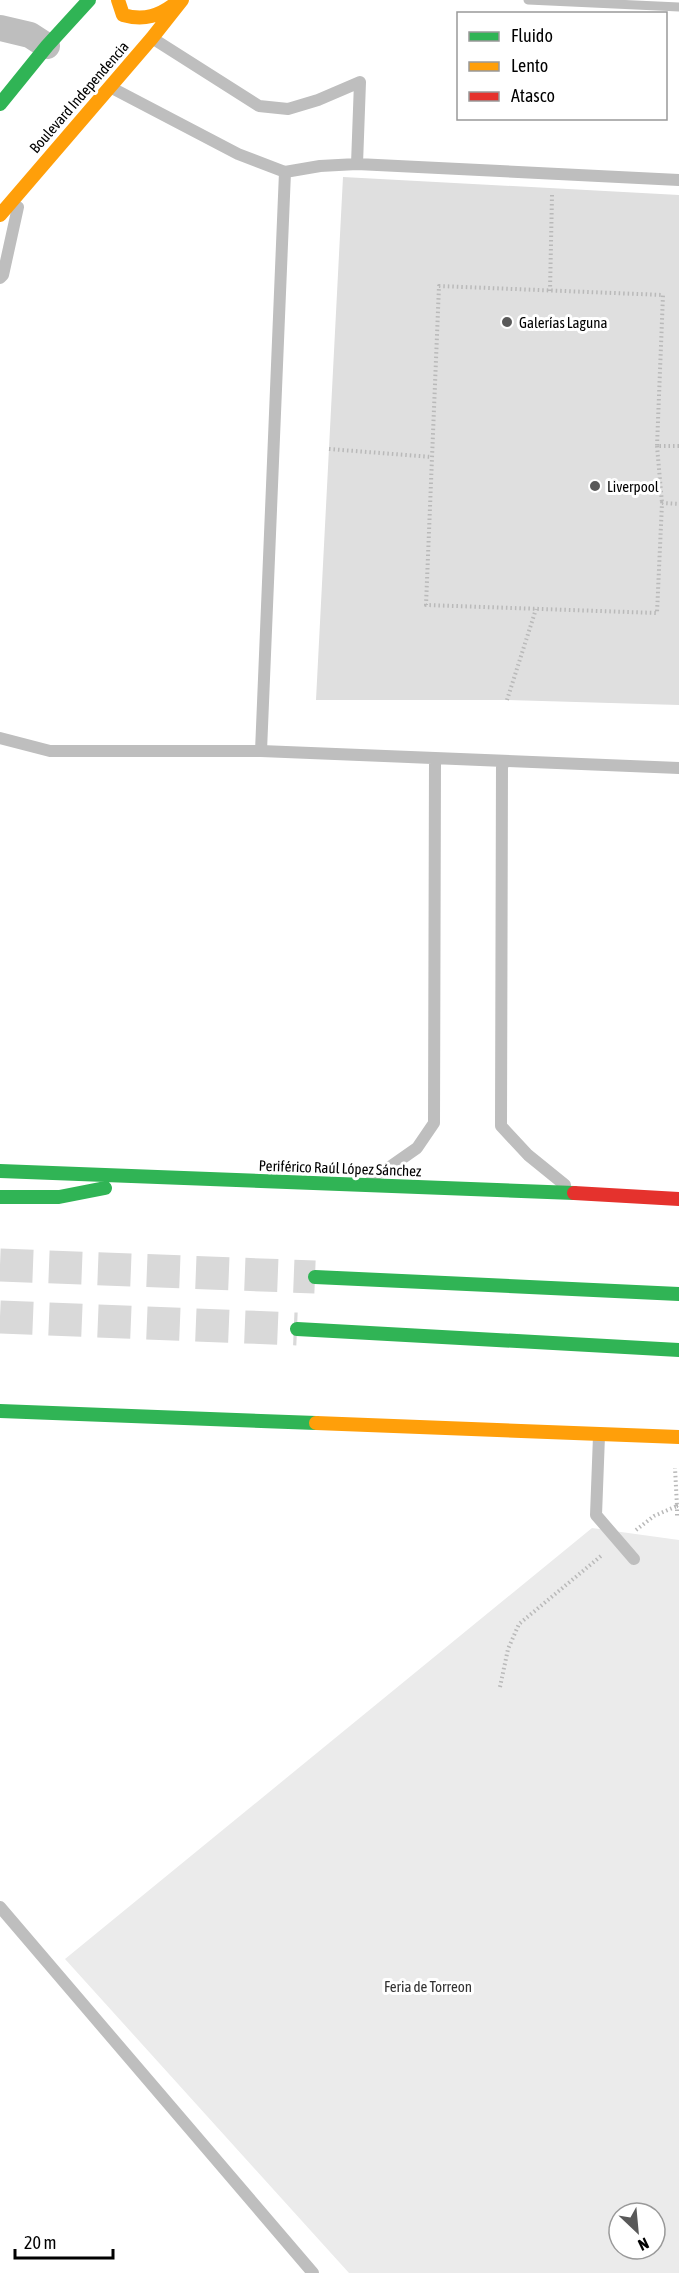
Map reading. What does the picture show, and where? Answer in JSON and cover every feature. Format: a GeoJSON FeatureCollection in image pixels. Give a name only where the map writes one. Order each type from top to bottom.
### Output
{"type":"FeatureCollection","features":[{"type":"Feature","properties":{"kind":"main road"},"geometry":{"type":"LineString","coordinates":[[0,104],[46,46],[88,0]]}},
{"type":"Feature","properties":{"kind":"main road"},"geometry":{"type":"LineString","coordinates":[[118,0],[123,15],[135,20],[165,12],[180,0]]}},
{"type":"Feature","properties":{"kind":"main road","name":"Boulevard Independencia"},"geometry":{"type":"LineString","coordinates":[[0,215],[152,38],[180,0]]}},
{"type":"Feature","properties":{"kind":"main road","name":"Periférico Raúl López Sánchez"},"geometry":{"type":"LineString","coordinates":[[0,1171],[679,1199]]}},
{"type":"Feature","properties":{"kind":"main road"},"geometry":{"type":"LineString","coordinates":[[0,1197],[59,1197],[160,1178]]}},
{"type":"Feature","properties":{"kind":"main road"},"geometry":{"type":"LineString","coordinates":[[315,1278],[679,1294]]}},
{"type":"Feature","properties":{"kind":"main road"},"geometry":{"type":"LineString","coordinates":[[297,1329],[679,1350]]}},
{"type":"Feature","properties":{"kind":"main road"},"geometry":{"type":"LineString","coordinates":[[0,1411],[676,1437]]}},
{"type":"Feature","properties":{"kind":"street"},"geometry":{"type":"LineString","coordinates":[[0,28],[30,35],[46,46]]}},
{"type":"Feature","properties":{"kind":"lane"},"geometry":{"type":"LineString","coordinates":[[152,38],[259,106],[288,109],[318,100],[360,82],[357,164]]}},
{"type":"Feature","properties":{"kind":"lane"},"geometry":{"type":"LineString","coordinates":[[109,87],[238,154],[285,172],[320,166],[357,164],[679,180]]}},
{"type":"Feature","properties":{"kind":"lane"},"geometry":{"type":"LineString","coordinates":[[261,751],[285,172]]}},
{"type":"Feature","properties":{"kind":"lane"},"geometry":{"type":"LineString","coordinates":[[0,278],[3,274],[22,189]]}},
{"type":"Feature","properties":{"kind":"lane"},"geometry":{"type":"LineString","coordinates":[[0,738],[50,751],[261,751],[679,768]]}},
{"type":"Feature","properties":{"kind":"lane"},"geometry":{"type":"LineString","coordinates":[[341,1185],[387,1169],[417,1148],[434,1123],[435,758]]}},
{"type":"Feature","properties":{"kind":"lane"},"geometry":{"type":"LineString","coordinates":[[502,761],[501,1126],[528,1155],[576,1193]]}},
{"type":"Feature","properties":{"kind":"lane"},"geometry":{"type":"LineString","coordinates":[[599,1434],[596,1515],[634,1559]]}},
{"type":"Feature","properties":{"kind":"lane"},"geometry":{"type":"LineString","coordinates":[[0,1907],[313,2273]]}},
{"type":"Feature","properties":{"kind":"path"},"geometry":{"type":"LineString","coordinates":[[550,291],[552,189]]}},
{"type":"Feature","properties":{"kind":"path"},"geometry":{"type":"LineString","coordinates":[[439,286],[663,295],[657,446],[662,503],[657,613],[426,605],[439,286]]}},
{"type":"Feature","properties":{"kind":"path"},"geometry":{"type":"LineString","coordinates":[[657,446],[679,446]]}},
{"type":"Feature","properties":{"kind":"path"},"geometry":{"type":"LineString","coordinates":[[329,449],[432,457]]}},
{"type":"Feature","properties":{"kind":"path"},"geometry":{"type":"LineString","coordinates":[[662,503],[679,504]]}},
{"type":"Feature","properties":{"kind":"path"},"geometry":{"type":"LineString","coordinates":[[507,700],[536,609]]}},
{"type":"Feature","properties":{"kind":"path"},"geometry":{"type":"LineString","coordinates":[[676,1437],[678,1516]]}},
{"type":"Feature","properties":{"kind":"path"},"geometry":{"type":"LineString","coordinates":[[500,1687],[508,1649],[519,1624],[654,1515],[678,1506]]}},
{"type":"Feature","properties":{"kind":"green space","name":"Feria de Torreon"},"geometry":{"type":"Polygon","coordinates":[[[592,1528],[679,1540],[679,2273],[349,2273],[65,1959],[592,1528]]]}},
{"type":"Feature","properties":{"kind":"building","name":"Galerías Laguna"},"geometry":{"type":"Polygon","coordinates":[[[343,177],[679,195],[679,705],[507,700],[316,700],[343,177]]]}},
{"type":"Feature","properties":{"kind":"waterway"},"geometry":{"type":"LineString","coordinates":[[528,0],[679,7]]}},
{"type":"Feature","properties":{"kind":"tunnel"},"geometry":{"type":"LineString","coordinates":[[0,1265],[315,1277]]}},
{"type":"Feature","properties":{"kind":"tunnel"},"geometry":{"type":"LineString","coordinates":[[0,1317],[297,1329]]}},
{"type":"Feature","properties":{"kind":"traffic: fast"},"geometry":{"type":"LineString","coordinates":[[0,104],[47,46],[89,0]]}},
{"type":"Feature","properties":{"kind":"traffic: fast"},"geometry":{"type":"LineString","coordinates":[[0,1171],[574,1193]]}},
{"type":"Feature","properties":{"kind":"traffic: fast"},"geometry":{"type":"LineString","coordinates":[[0,1197],[59,1197],[105,1188]]}},
{"type":"Feature","properties":{"kind":"traffic: fast"},"geometry":{"type":"LineString","coordinates":[[315,1277],[679,1294]]}},
{"type":"Feature","properties":{"kind":"traffic: fast"},"geometry":{"type":"LineString","coordinates":[[297,1329],[679,1350]]}},
{"type":"Feature","properties":{"kind":"traffic: fast"},"geometry":{"type":"LineString","coordinates":[[0,1411],[316,1423]]}},
{"type":"Feature","properties":{"kind":"traffic: slow"},"geometry":{"type":"LineString","coordinates":[[118,0],[123,15],[131,17],[152,16],[177,2]]}},
{"type":"Feature","properties":{"kind":"traffic: slow"},"geometry":{"type":"LineString","coordinates":[[0,215],[182,0]]}},
{"type":"Feature","properties":{"kind":"traffic: slow"},"geometry":{"type":"LineString","coordinates":[[316,1423],[679,1437]]}},
{"type":"Feature","properties":{"kind":"traffic: jam"},"geometry":{"type":"LineString","coordinates":[[574,1193],[679,1199]]}},
{"type":"Feature","properties":{"kind":"place","name":"Galerías Laguna"},"geometry":{"type":"Point","coordinates":[507,322]}},
{"type":"Feature","properties":{"kind":"place","name":"Liverpool"},"geometry":{"type":"Point","coordinates":[595,486]}}]}
